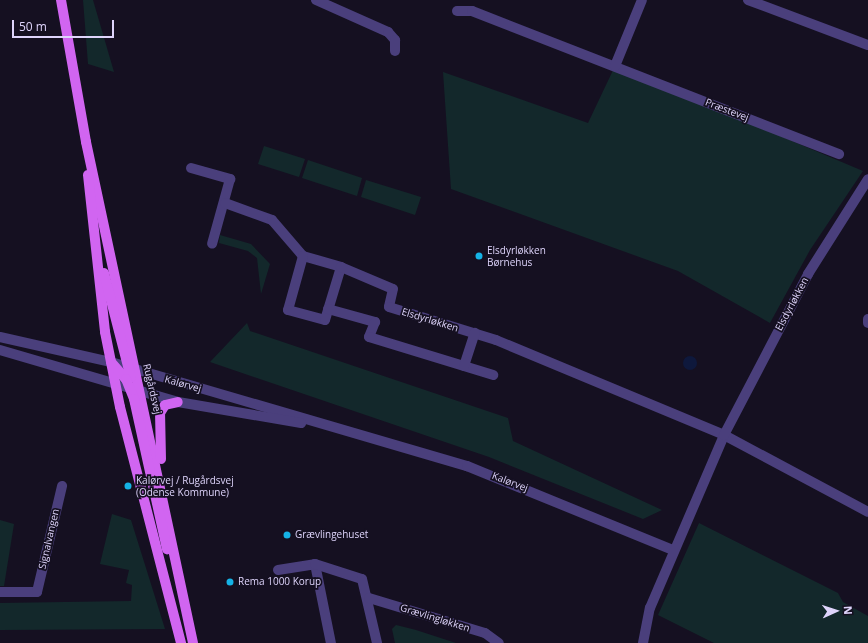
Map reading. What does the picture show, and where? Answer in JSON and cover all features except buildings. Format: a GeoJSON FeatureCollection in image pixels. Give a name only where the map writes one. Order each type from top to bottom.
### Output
{"type":"FeatureCollection","features":[{"type":"Feature","properties":{"kind":"main road","name":"Rugårdsvej"},"geometry":{"type":"LineString","coordinates":[[61,0],[86,142],[131,368],[141,392],[193,643]]}},
{"type":"Feature","properties":{"kind":"main road","name":"Rugårdsvej"},"geometry":{"type":"LineString","coordinates":[[86,142],[90,207],[111,362],[181,643]]}},
{"type":"Feature","properties":{"kind":"main road"},"geometry":{"type":"LineString","coordinates":[[90,207],[131,368]]}},
{"type":"Feature","properties":{"kind":"main road"},"geometry":{"type":"LineString","coordinates":[[111,362],[130,388],[160,526],[176,564]]}},
{"type":"Feature","properties":{"kind":"main road"},"geometry":{"type":"LineString","coordinates":[[162,499],[160,412],[165,405],[178,402]]}},
{"type":"Feature","properties":{"kind":"street"},"geometry":{"type":"LineString","coordinates":[[316,0],[388,32],[395,40],[395,51]]}},
{"type":"Feature","properties":{"kind":"street"},"geometry":{"type":"LineString","coordinates":[[615,66],[642,0]]}},
{"type":"Feature","properties":{"kind":"street"},"geometry":{"type":"LineString","coordinates":[[748,0],[868,45]]}},
{"type":"Feature","properties":{"kind":"street","name":"Præstevej"},"geometry":{"type":"LineString","coordinates":[[457,11],[472,11],[839,154]]}},
{"type":"Feature","properties":{"kind":"street"},"geometry":{"type":"LineString","coordinates":[[190,168],[230,179],[225,203],[212,244]]}},
{"type":"Feature","properties":{"kind":"street","name":"Elsdyrløkken"},"geometry":{"type":"LineString","coordinates":[[673,550],[724,435],[808,274],[868,179]]}},
{"type":"Feature","properties":{"kind":"street"},"geometry":{"type":"LineString","coordinates":[[225,203],[272,220],[303,256],[288,310],[325,320],[341,267]]}},
{"type":"Feature","properties":{"kind":"street","name":"Elsdyrløkken"},"geometry":{"type":"LineString","coordinates":[[303,256],[341,267],[393,289],[389,307],[475,333],[724,435],[868,512]]}},
{"type":"Feature","properties":{"kind":"street"},"geometry":{"type":"LineString","coordinates":[[328,309],[375,322],[370,337],[493,376]]}},
{"type":"Feature","properties":{"kind":"street"},"geometry":{"type":"LineString","coordinates":[[464,366],[475,333]]}},
{"type":"Feature","properties":{"kind":"street","name":"Kalørvej"},"geometry":{"type":"LineString","coordinates":[[0,337],[111,362],[342,428],[467,466],[673,550]]}},
{"type":"Feature","properties":{"kind":"street","name":"Kalørvej"},"geometry":{"type":"LineString","coordinates":[[0,350],[178,402],[342,428]]}},
{"type":"Feature","properties":{"kind":"street","name":"Signalvangen"},"geometry":{"type":"LineString","coordinates":[[0,592],[37,592],[62,486]]}},
{"type":"Feature","properties":{"kind":"street"},"geometry":{"type":"LineString","coordinates":[[643,643],[650,608],[673,550]]}},
{"type":"Feature","properties":{"kind":"street"},"geometry":{"type":"LineString","coordinates":[[278,570],[315,564],[357,575],[365,582],[377,643]]}},
{"type":"Feature","properties":{"kind":"street"},"geometry":{"type":"LineString","coordinates":[[315,564],[331,643]]}},
{"type":"Feature","properties":{"kind":"street","name":"Grævlingløkken"},"geometry":{"type":"LineString","coordinates":[[368,598],[485,633],[499,643]]}},
{"type":"Feature","properties":{"kind":"green space"},"geometry":{"type":"Polygon","coordinates":[[[83,0],[93,0],[114,72],[88,64],[83,0]]]}},
{"type":"Feature","properties":{"kind":"green space"},"geometry":{"type":"Polygon","coordinates":[[[615,66],[863,171],[810,250],[770,323],[678,271],[451,189],[443,72],[588,123],[615,66]]]}},
{"type":"Feature","properties":{"kind":"green space"},"geometry":{"type":"Polygon","coordinates":[[[264,146],[305,159],[299,177],[258,164],[264,146]]]}},
{"type":"Feature","properties":{"kind":"green space"},"geometry":{"type":"Polygon","coordinates":[[[308,160],[362,178],[357,196],[302,178],[308,160]]]}},
{"type":"Feature","properties":{"kind":"green space"},"geometry":{"type":"Polygon","coordinates":[[[366,180],[421,197],[415,215],[361,197],[366,180]]]}},
{"type":"Feature","properties":{"kind":"green space"},"geometry":{"type":"Polygon","coordinates":[[[220,235],[251,244],[270,264],[261,294],[257,258],[248,251],[219,243],[220,235]]]}},
{"type":"Feature","properties":{"kind":"green space"},"geometry":{"type":"Polygon","coordinates":[[[247,323],[250,331],[508,418],[513,441],[662,510],[643,519],[489,457],[210,362],[247,323]]]}},
{"type":"Feature","properties":{"kind":"green space"},"geometry":{"type":"Polygon","coordinates":[[[112,514],[131,520],[165,629],[0,630],[0,603],[131,601],[132,585],[126,583],[129,570],[100,564],[112,514]]]}},
{"type":"Feature","properties":{"kind":"green space"},"geometry":{"type":"Polygon","coordinates":[[[0,520],[14,524],[4,586],[0,586],[0,520]]]}},
{"type":"Feature","properties":{"kind":"green space"},"geometry":{"type":"Polygon","coordinates":[[[699,523],[838,593],[843,602],[868,616],[868,643],[714,643],[658,615],[699,523]]]}},
{"type":"Feature","properties":{"kind":"green space"},"geometry":{"type":"Polygon","coordinates":[[[396,625],[456,643],[395,643],[392,629],[396,625]]]}},
{"type":"Feature","properties":{"kind":"water"},"geometry":{"type":"Polygon","coordinates":[[[687,356],[693,356],[697,360],[697,366],[693,370],[687,370],[683,366],[683,360],[687,356]]]}},
{"type":"Feature","properties":{"kind":"place","name":"Elsdyrløkken Børnehus"},"geometry":{"type":"Point","coordinates":[479,256]}},
{"type":"Feature","properties":{"kind":"place","name":"Kalørvej / Rugårdsvej (Odense Kommune)"},"geometry":{"type":"Point","coordinates":[128,486]}},
{"type":"Feature","properties":{"kind":"place","name":"Grævlingehuset"},"geometry":{"type":"Point","coordinates":[287,535]}},
{"type":"Feature","properties":{"kind":"place","name":"Rema 1000 Korup"},"geometry":{"type":"Point","coordinates":[230,582]}}]}
